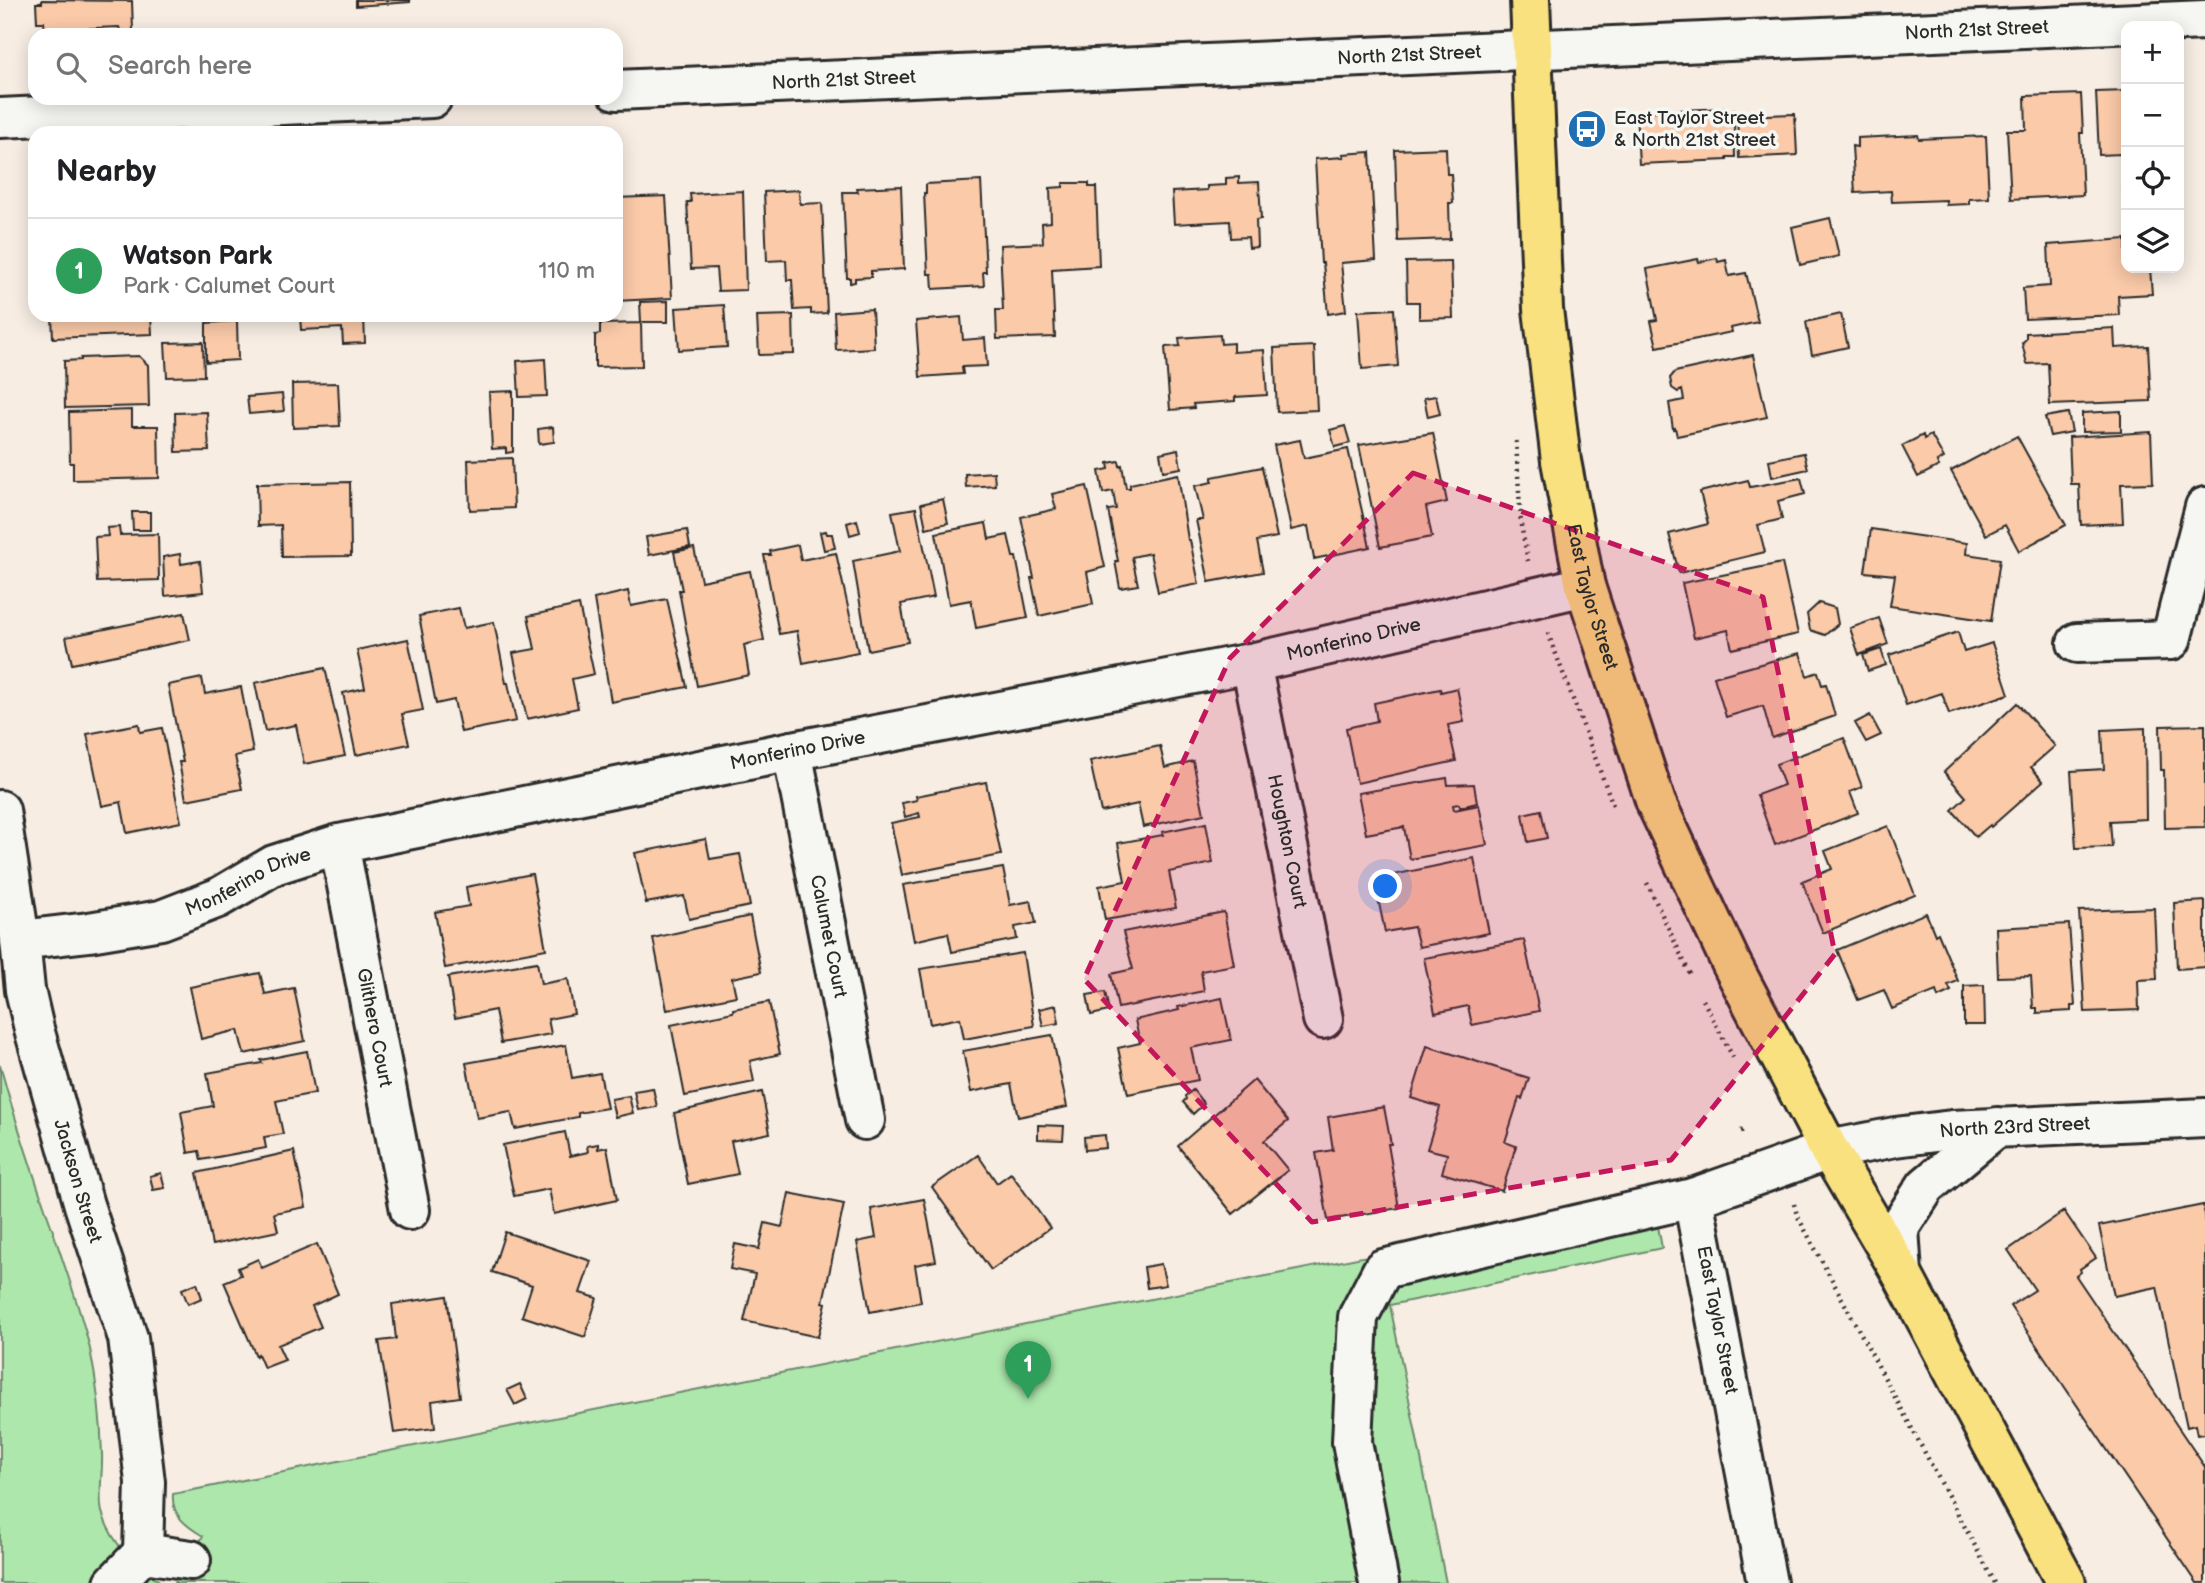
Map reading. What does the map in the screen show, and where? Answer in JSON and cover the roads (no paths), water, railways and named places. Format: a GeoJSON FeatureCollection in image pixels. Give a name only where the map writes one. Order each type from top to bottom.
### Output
{"type":"FeatureCollection","features":[{"type":"Feature","properties":{"kind":"main road","name":"East Taylor Street"},"geometry":{"type":"LineString","coordinates":[[1530,0],[1543,309],[1561,461],[1585,586],[1656,803],[1726,952],[1829,1150],[1902,1274],[2066,1583]]}},
{"type":"Feature","properties":{"kind":"street","name":"North 21st Street"},"geometry":{"type":"LineString","coordinates":[[623,90],[2205,20]]}},
{"type":"Feature","properties":{"kind":"street"},"geometry":{"type":"LineString","coordinates":[[0,118],[281,105]]}},
{"type":"Feature","properties":{"kind":"street"},"geometry":{"type":"LineString","coordinates":[[2077,643],[2171,640],[2205,507]]}},
{"type":"Feature","properties":{"kind":"street","name":"Monferino Drive"},"geometry":{"type":"LineString","coordinates":[[20,940],[161,920],[218,898],[274,865],[339,844],[792,751],[1251,663],[1585,586]]}},
{"type":"Feature","properties":{"kind":"street","name":"Houghton Court"},"geometry":{"type":"LineString","coordinates":[[1251,663],[1323,1019]]}},
{"type":"Feature","properties":{"kind":"street","name":"Calumet Court"},"geometry":{"type":"LineString","coordinates":[[792,751],[865,1120]]}},
{"type":"Feature","properties":{"kind":"street","name":"Jackson Street"},"geometry":{"type":"LineString","coordinates":[[0,810],[25,990],[84,1205],[128,1338],[145,1482],[143,1553]]}},
{"type":"Feature","properties":{"kind":"street","name":"Glithero Court"},"geometry":{"type":"LineString","coordinates":[[339,844],[410,1210]]}},
{"type":"Feature","properties":{"kind":"street","name":"North 23rd Street"},"geometry":{"type":"LineString","coordinates":[[1829,1150],[1895,1137],[1952,1130],[2205,1118]]}},
{"type":"Feature","properties":{"kind":"street"},"geometry":{"type":"LineString","coordinates":[[1902,1274],[1899,1228],[1926,1186],[1997,1127]]}},
{"type":"Feature","properties":{"kind":"street"},"geometry":{"type":"LineString","coordinates":[[1379,1583],[1352,1443],[1357,1317],[1383,1269],[1693,1198],[1829,1150]]}},
{"type":"Feature","properties":{"kind":"street","name":"East Taylor Street"},"geometry":{"type":"LineString","coordinates":[[1693,1198],[1767,1583]]}},
{"type":"Feature","properties":{"kind":"street"},"geometry":{"type":"LineString","coordinates":[[114,1583],[143,1553],[191,1560]]}},
{"type":"Feature","properties":{"kind":"place","name":"East Taylor Street & North 21st Street"},"geometry":{"type":"Point","coordinates":[1587,129]}},
{"type":"Feature","properties":{"kind":"place","name":"Watson Park"},"geometry":{"type":"Point","coordinates":[1028,1399]}}]}
